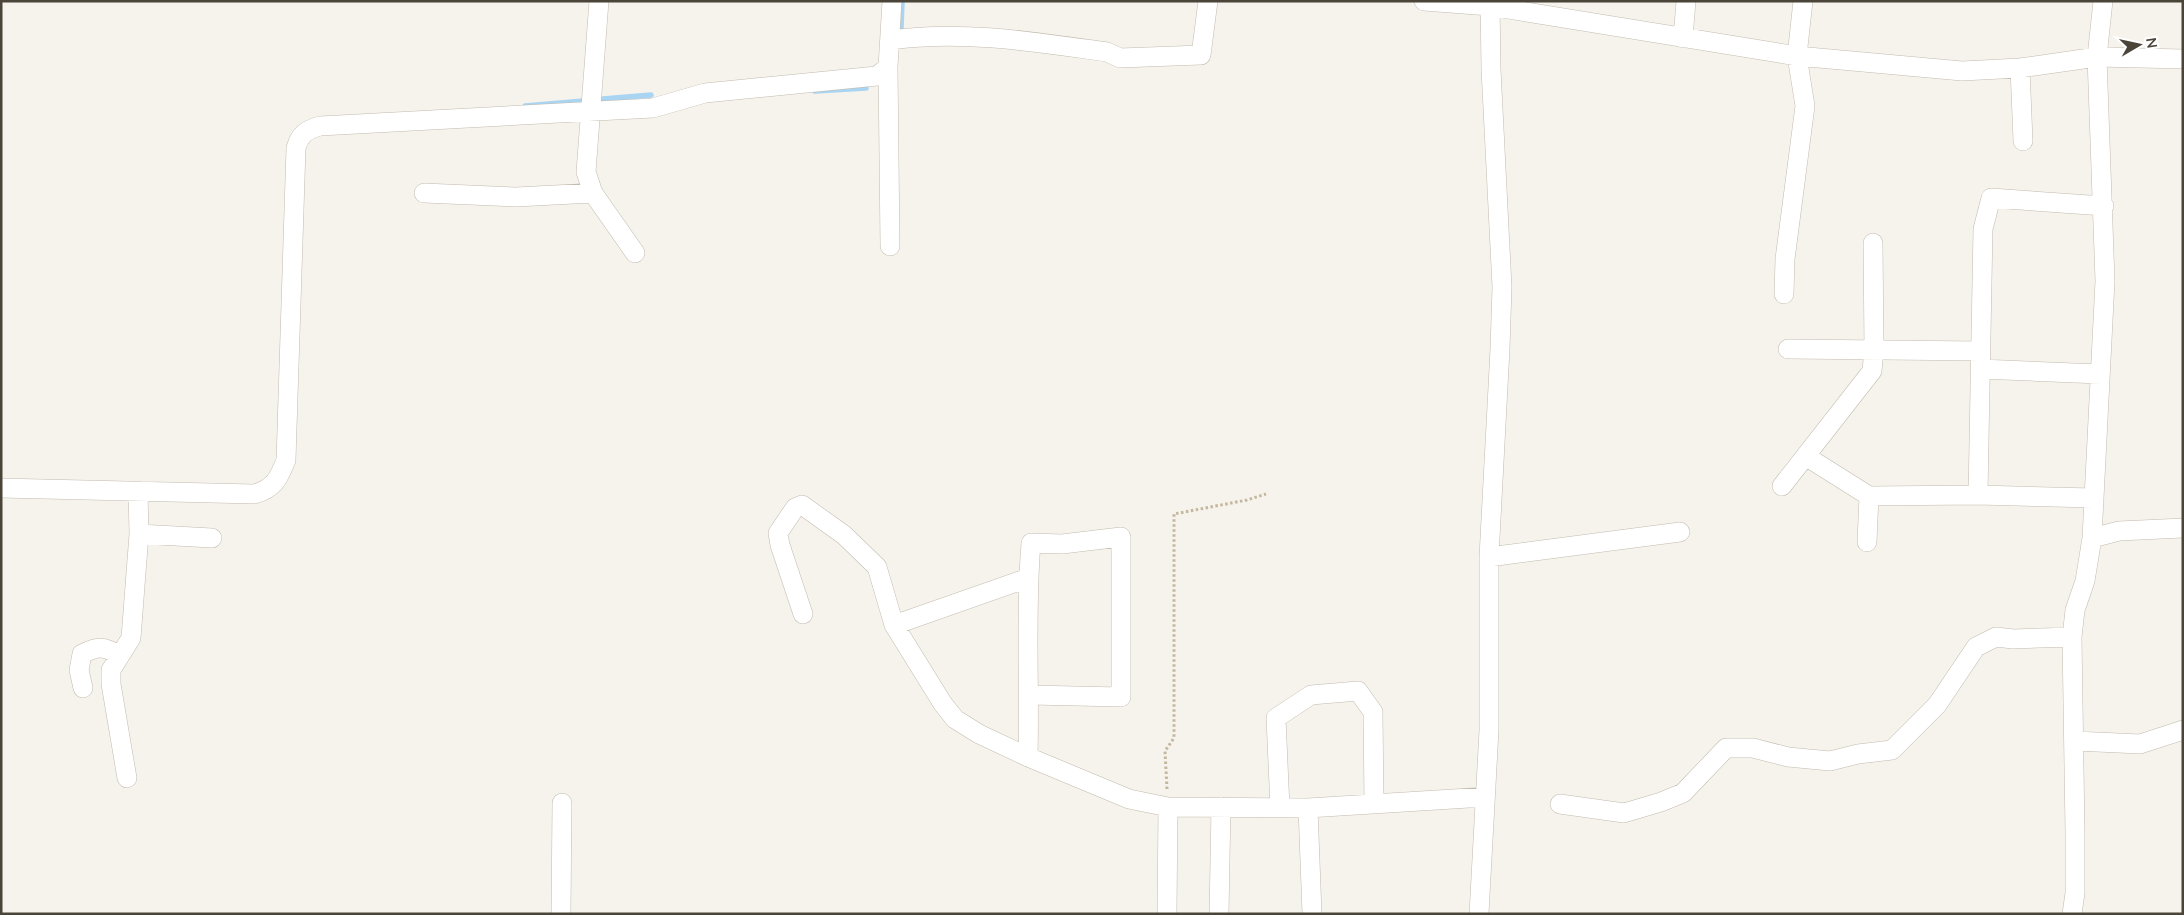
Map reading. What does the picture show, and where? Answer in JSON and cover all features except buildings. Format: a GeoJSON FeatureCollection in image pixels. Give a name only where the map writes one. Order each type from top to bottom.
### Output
{"type":"FeatureCollection","features":[{"type":"Feature","properties":{"kind":"street"},"geometry":{"type":"LineString","coordinates":[[599,1],[586,172],[593,192],[635,253]]}},
{"type":"Feature","properties":{"kind":"street"},"geometry":{"type":"LineString","coordinates":[[890,246],[888,67],[892,1]]}},
{"type":"Feature","properties":{"kind":"street"},"geometry":{"type":"LineString","coordinates":[[891,40],[926,35],[982,37],[1107,52],[1120,58],[1201,55],[1208,1]]}},
{"type":"Feature","properties":{"kind":"street"},"geometry":{"type":"LineString","coordinates":[[1424,1],[1490,3],[1683,38],[1797,56],[1962,71],[2020,68],[2097,57],[2183,59]]}},
{"type":"Feature","properties":{"kind":"street"},"geometry":{"type":"LineString","coordinates":[[1683,38],[1686,1]]}},
{"type":"Feature","properties":{"kind":"street"},"geometry":{"type":"LineString","coordinates":[[1784,294],[1785,259],[1805,106],[1797,56],[1803,1]]}},
{"type":"Feature","properties":{"kind":"street"},"geometry":{"type":"LineString","coordinates":[[2072,914],[2075,893],[2075,741],[2072,637],[2075,610],[2085,581],[2092,538],[2105,280],[2104,206],[2097,57],[2103,1]]}},
{"type":"Feature","properties":{"kind":"street"},"geometry":{"type":"LineString","coordinates":[[1479,914],[1489,730],[1489,557],[1502,287],[1490,3]]}},
{"type":"Feature","properties":{"kind":"street"},"geometry":{"type":"LineString","coordinates":[[1,488],[254,494],[274,485],[286,460],[296,148],[299,137],[306,130],[320,126],[653,108],[705,93],[877,76],[888,67]]}},
{"type":"Feature","properties":{"kind":"street"},"geometry":{"type":"LineString","coordinates":[[2020,68],[2023,141]]}},
{"type":"Feature","properties":{"kind":"street"},"geometry":{"type":"LineString","coordinates":[[424,193],[516,197],[593,192]]}},
{"type":"Feature","properties":{"kind":"street"},"geometry":{"type":"LineString","coordinates":[[1978,495],[1983,229],[1991,198],[2104,206]]}},
{"type":"Feature","properties":{"kind":"street"},"geometry":{"type":"LineString","coordinates":[[1782,486],[1807,457],[1872,371],[1874,349],[1874,243]]}},
{"type":"Feature","properties":{"kind":"street"},"geometry":{"type":"LineString","coordinates":[[1788,348],[1874,349],[2100,374]]}},
{"type":"Feature","properties":{"kind":"street"},"geometry":{"type":"LineString","coordinates":[[1807,457],[1869,496],[1978,495],[2093,498]]}},
{"type":"Feature","properties":{"kind":"street"},"geometry":{"type":"LineString","coordinates":[[127,778],[111,684],[111,670],[131,638],[139,534],[138,491]]}},
{"type":"Feature","properties":{"kind":"street"},"geometry":{"type":"LineString","coordinates":[[1868,542],[1869,496]]}},
{"type":"Feature","properties":{"kind":"street"},"geometry":{"type":"LineString","coordinates":[[803,614],[780,545],[778,533],[795,508],[802,505],[844,535],[877,567],[894,625],[943,704],[955,719],[979,734],[1028,757],[1129,799],[1168,807],[1308,808],[1485,798]]}},
{"type":"Feature","properties":{"kind":"street"},"geometry":{"type":"LineString","coordinates":[[2092,538],[2119,531],[2183,528]]}},
{"type":"Feature","properties":{"kind":"street"},"geometry":{"type":"LineString","coordinates":[[1489,557],[1680,532]]}},
{"type":"Feature","properties":{"kind":"street"},"geometry":{"type":"LineString","coordinates":[[139,534],[212,538]]}},
{"type":"Feature","properties":{"kind":"street"},"geometry":{"type":"LineString","coordinates":[[1028,757],[1030,695],[1028,578],[1032,543],[1062,544],[1121,537],[1121,696],[1030,695]]}},
{"type":"Feature","properties":{"kind":"street"},"geometry":{"type":"LineString","coordinates":[[894,625],[1028,578]]}},
{"type":"Feature","properties":{"kind":"street"},"geometry":{"type":"LineString","coordinates":[[1560,804],[1624,813],[1662,802],[1683,792],[1726,748],[1753,748],[1788,757],[1830,761],[1858,754],[1892,750],[1936,705],[1976,647],[1996,637],[2013,640],[2072,637]]}},
{"type":"Feature","properties":{"kind":"street"},"geometry":{"type":"LineString","coordinates":[[83,688],[80,670],[82,654],[93,648],[108,648],[119,655]]}},
{"type":"Feature","properties":{"kind":"street"},"geometry":{"type":"LineString","coordinates":[[1280,808],[1276,718],[1311,695],[1358,691],[1373,712],[1374,804]]}},
{"type":"Feature","properties":{"kind":"street"},"geometry":{"type":"LineString","coordinates":[[2075,741],[2140,744],[2183,730]]}},
{"type":"Feature","properties":{"kind":"street"},"geometry":{"type":"LineString","coordinates":[[561,914],[562,803]]}},
{"type":"Feature","properties":{"kind":"street"},"geometry":{"type":"LineString","coordinates":[[1167,914],[1168,807]]}},
{"type":"Feature","properties":{"kind":"street"},"geometry":{"type":"LineString","coordinates":[[1219,914],[1221,807]]}},
{"type":"Feature","properties":{"kind":"street"},"geometry":{"type":"LineString","coordinates":[[1308,808],[1312,914]]}},
{"type":"Feature","properties":{"kind":"path"},"geometry":{"type":"LineString","coordinates":[[1168,807],[1166,751],[1174,738],[1174,514],[1247,500],[1266,494]]}},
{"type":"Feature","properties":{"kind":"waterway"},"geometry":{"type":"LineString","coordinates":[[901,28],[902,1]]}},
{"type":"Feature","properties":{"kind":"waterway"},"geometry":{"type":"LineString","coordinates":[[815,91],[866,88]]}},
{"type":"Feature","properties":{"kind":"waterway"},"geometry":{"type":"LineString","coordinates":[[603,99],[651,95]]}},
{"type":"Feature","properties":{"kind":"waterway"},"geometry":{"type":"LineString","coordinates":[[525,106],[584,101]]}}]}
